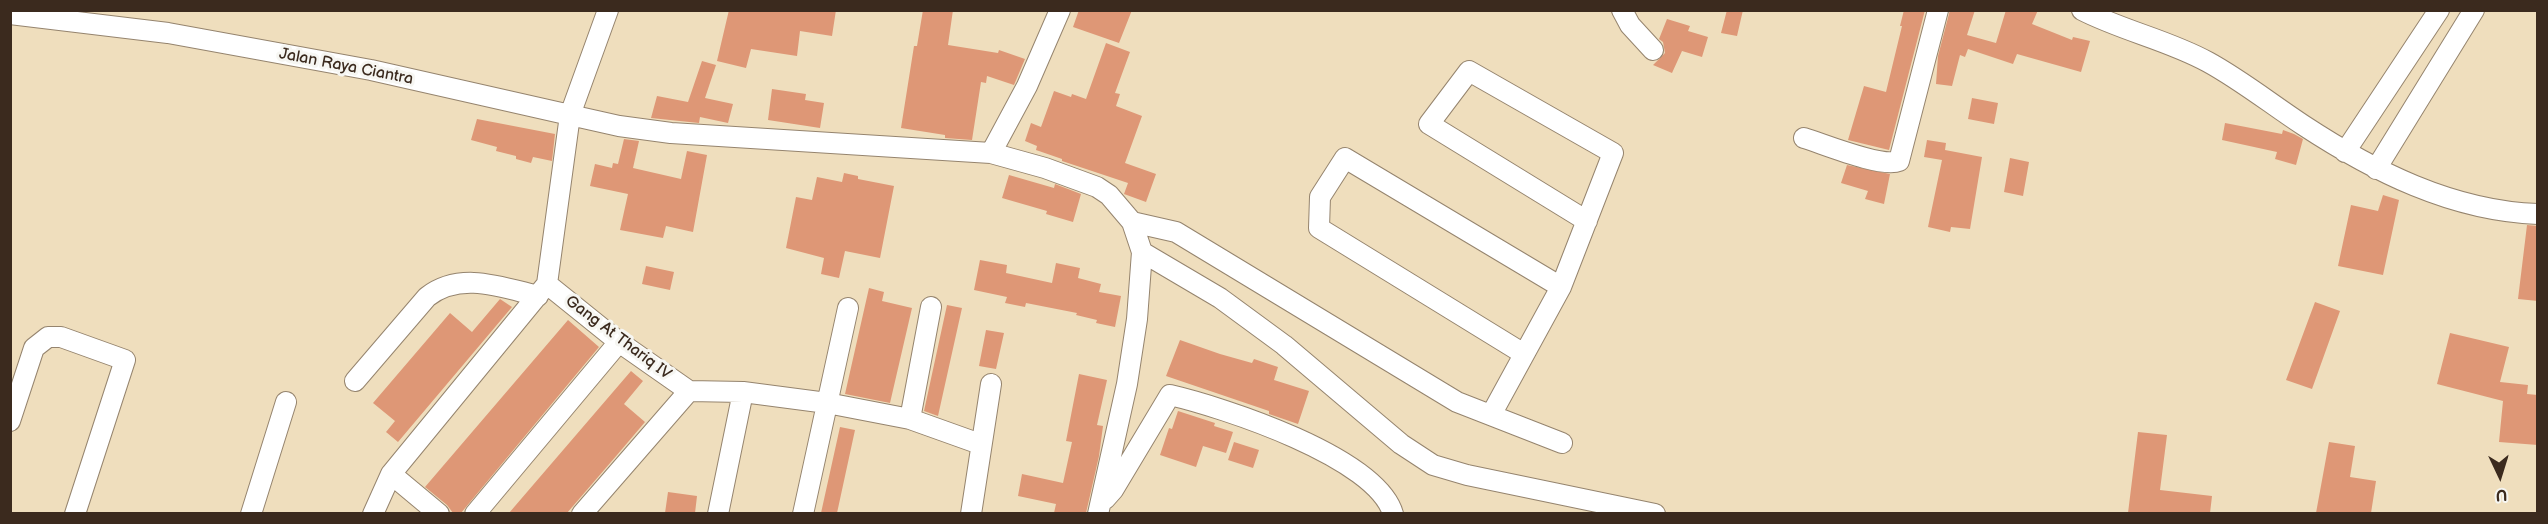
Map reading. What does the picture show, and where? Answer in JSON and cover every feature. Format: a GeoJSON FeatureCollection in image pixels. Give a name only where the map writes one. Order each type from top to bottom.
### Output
{"type":"FeatureCollection","features":[{"type":"Feature","properties":{"kind":"street"},"geometry":{"type":"LineString","coordinates":[[373,513],[391,474],[543,290],[570,115],[608,10]]}},
{"type":"Feature","properties":{"kind":"street"},"geometry":{"type":"LineString","coordinates":[[991,153],[1027,86],[1060,10]]}},
{"type":"Feature","properties":{"kind":"street"},"geometry":{"type":"LineString","coordinates":[[1622,10],[1630,25],[1653,50]]}},
{"type":"Feature","properties":{"kind":"street"},"geometry":{"type":"LineString","coordinates":[[1803,138],[1859,156],[1889,163],[1899,161],[1938,10]]}},
{"type":"Feature","properties":{"kind":"street"},"geometry":{"type":"LineString","coordinates":[[2082,10],[2125,29],[2164,41],[2209,62],[2345,152],[2376,169],[2460,203],[2509,213],[2538,214]]}},
{"type":"Feature","properties":{"kind":"street"},"geometry":{"type":"LineString","coordinates":[[2345,152],[2439,10]]}},
{"type":"Feature","properties":{"kind":"street"},"geometry":{"type":"LineString","coordinates":[[2376,169],[2474,10]]}},
{"type":"Feature","properties":{"kind":"street","name":"Jalan Raya Ciantra"},"geometry":{"type":"LineString","coordinates":[[10,14],[168,33],[371,70],[619,126],[671,133],[991,153],[1045,168],[1097,187],[1109,195],[1132,222]]}},
{"type":"Feature","properties":{"kind":"street"},"geometry":{"type":"LineString","coordinates":[[1491,415],[1561,287],[1587,221],[1613,153],[1469,71],[1429,124],[1587,221]]}},
{"type":"Feature","properties":{"kind":"street"},"geometry":{"type":"LineString","coordinates":[[2385,93],[2413,110]]}},
{"type":"Feature","properties":{"kind":"street"},"geometry":{"type":"LineString","coordinates":[[1524,354],[1319,228],[1320,197],[1345,158],[1561,287]]}},
{"type":"Feature","properties":{"kind":"street"},"geometry":{"type":"LineString","coordinates":[[1099,510],[1127,384],[1137,319],[1142,252],[1132,222]]}},
{"type":"Feature","properties":{"kind":"street"},"geometry":{"type":"LineString","coordinates":[[1132,222],[1176,232],[1456,402],[1562,443]]}},
{"type":"Feature","properties":{"kind":"street"},"geometry":{"type":"LineString","coordinates":[[1142,252],[1220,298],[1284,345],[1401,444],[1433,465],[1467,475],[1655,513]]}},
{"type":"Feature","properties":{"kind":"street"},"geometry":{"type":"LineString","coordinates":[[356,381],[427,297],[438,289],[453,284],[482,282],[543,290]]}},
{"type":"Feature","properties":{"kind":"street","name":"Gang At Thariq IV"},"geometry":{"type":"LineString","coordinates":[[543,290],[689,391]]}},
{"type":"Feature","properties":{"kind":"street"},"geometry":{"type":"LineString","coordinates":[[909,420],[931,307]]}},
{"type":"Feature","properties":{"kind":"street"},"geometry":{"type":"LineString","coordinates":[[803,513],[848,308]]}},
{"type":"Feature","properties":{"kind":"street"},"geometry":{"type":"LineString","coordinates":[[10,421],[34,348],[42,340],[61,337],[125,360],[75,513]]}},
{"type":"Feature","properties":{"kind":"street"},"geometry":{"type":"LineString","coordinates":[[475,513],[619,342]]}},
{"type":"Feature","properties":{"kind":"street"},"geometry":{"type":"LineString","coordinates":[[971,513],[991,384]]}},
{"type":"Feature","properties":{"kind":"street"},"geometry":{"type":"LineString","coordinates":[[582,513],[689,391],[743,392],[827,403],[909,420],[980,444]]}},
{"type":"Feature","properties":{"kind":"street"},"geometry":{"type":"LineString","coordinates":[[718,513],[743,392]]}},
{"type":"Feature","properties":{"kind":"street"},"geometry":{"type":"LineString","coordinates":[[1099,510],[1170,395],[1201,402],[1308,443],[1333,455],[1372,486],[1388,502],[1393,513]]}},
{"type":"Feature","properties":{"kind":"street"},"geometry":{"type":"LineString","coordinates":[[251,513],[285,402]]}},
{"type":"Feature","properties":{"kind":"street"},"geometry":{"type":"LineString","coordinates":[[391,474],[440,513]]}},
{"type":"Feature","properties":{"kind":"building"},"geometry":{"type":"Polygon","coordinates":[[[729,10],[836,10],[832,36],[800,31],[797,56],[751,49],[746,68],[717,61],[729,10]]]}},
{"type":"Feature","properties":{"kind":"building"},"geometry":{"type":"Polygon","coordinates":[[[923,10],[953,10],[948,45],[998,53],[999,50],[1025,59],[1014,85],[987,76],[986,83],[981,82],[972,140],[945,138],[945,135],[901,128],[914,46],[917,46],[923,10]]]}},
{"type":"Feature","properties":{"kind":"building"},"geometry":{"type":"Polygon","coordinates":[[[1079,10],[1132,10],[1119,43],[1073,27],[1079,10]]]}},
{"type":"Feature","properties":{"kind":"building"},"geometry":{"type":"Polygon","coordinates":[[[1727,10],[1743,10],[1737,36],[1721,33],[1727,10]]]}},
{"type":"Feature","properties":{"kind":"building"},"geometry":{"type":"Polygon","coordinates":[[[1904,10],[1925,10],[1889,150],[1848,140],[1864,86],[1886,92],[1904,10]]]}},
{"type":"Feature","properties":{"kind":"building"},"geometry":{"type":"Polygon","coordinates":[[[1950,10],[1975,10],[1967,35],[1996,43],[2006,10],[2038,10],[2032,24],[2072,40],[2073,37],[2090,41],[2081,72],[2017,54],[2013,64],[1968,49],[1965,57],[1960,55],[1952,86],[1936,84],[1938,56],[1950,10]]]}},
{"type":"Feature","properties":{"kind":"building"},"geometry":{"type":"Polygon","coordinates":[[[1667,19],[1690,26],[1688,31],[1708,37],[1702,57],[1682,51],[1672,73],[1653,65],[1665,53],[1663,42],[1659,39],[1667,19]]]}},
{"type":"Feature","properties":{"kind":"building"},"geometry":{"type":"Polygon","coordinates":[[[1106,43],[1130,52],[1115,93],[1120,94],[1116,106],[1142,116],[1125,163],[1156,174],[1146,202],[1124,194],[1128,183],[1062,161],[1062,159],[1036,150],[1037,146],[1025,141],[1031,123],[1041,127],[1054,91],[1086,99],[1106,43]]]}},
{"type":"Feature","properties":{"kind":"building"},"geometry":{"type":"Polygon","coordinates":[[[702,61],[716,65],[705,98],[733,104],[728,123],[700,117],[699,123],[651,118],[657,96],[688,102],[702,61]]]}},
{"type":"Feature","properties":{"kind":"building"},"geometry":{"type":"Polygon","coordinates":[[[772,89],[806,94],[805,100],[824,103],[820,128],[768,120],[772,89]]]}},
{"type":"Feature","properties":{"kind":"building"},"geometry":{"type":"Polygon","coordinates":[[[1972,98],[1998,103],[1994,124],[1968,119],[1972,98]]]}},
{"type":"Feature","properties":{"kind":"building"},"geometry":{"type":"Polygon","coordinates":[[[477,119],[555,134],[552,161],[533,157],[531,163],[496,151],[497,147],[471,140],[477,119]]]}},
{"type":"Feature","properties":{"kind":"building"},"geometry":{"type":"Polygon","coordinates":[[[2225,123],[2282,134],[2283,130],[2303,139],[2296,165],[2275,159],[2277,152],[2222,140],[2225,123]]]}},
{"type":"Feature","properties":{"kind":"building"},"geometry":{"type":"Polygon","coordinates":[[[624,139],[639,141],[633,168],[681,179],[687,151],[707,155],[693,232],[666,226],[663,238],[620,230],[628,194],[590,186],[595,164],[612,168],[613,163],[618,164],[624,139]]]}},
{"type":"Feature","properties":{"kind":"building"},"geometry":{"type":"Polygon","coordinates":[[[1927,140],[1946,143],[1945,150],[1982,157],[1970,229],[1951,227],[1950,232],[1928,227],[1942,160],[1924,157],[1927,140]]]}},
{"type":"Feature","properties":{"kind":"building"},"geometry":{"type":"Polygon","coordinates":[[[2010,158],[2029,162],[2023,196],[2004,192],[2010,158]]]}},
{"type":"Feature","properties":{"kind":"building"},"geometry":{"type":"Polygon","coordinates":[[[1847,165],[1890,174],[1884,204],[1865,199],[1868,191],[1841,183],[1847,165]]]}},
{"type":"Feature","properties":{"kind":"building"},"geometry":{"type":"Polygon","coordinates":[[[844,173],[858,176],[858,179],[894,186],[880,258],[845,251],[839,278],[821,274],[824,258],[786,248],[796,197],[812,200],[817,177],[842,182],[844,173]]]}},
{"type":"Feature","properties":{"kind":"building"},"geometry":{"type":"Polygon","coordinates":[[[1009,175],[1054,188],[1055,184],[1081,194],[1073,222],[1046,214],[1047,211],[1002,198],[1009,175]]]}},
{"type":"Feature","properties":{"kind":"building"},"geometry":{"type":"Polygon","coordinates":[[[2383,195],[2399,200],[2383,275],[2338,266],[2351,205],[2378,211],[2383,195]]]}},
{"type":"Feature","properties":{"kind":"building"},"geometry":{"type":"Polygon","coordinates":[[[2527,225],[2538,226],[2538,301],[2518,299],[2527,225]]]}},
{"type":"Feature","properties":{"kind":"building"},"geometry":{"type":"Polygon","coordinates":[[[980,260],[1007,265],[1006,273],[1052,283],[1056,263],[1080,268],[1078,278],[1101,284],[1099,292],[1121,296],[1115,327],[1096,323],[1097,320],[1076,315],[1077,313],[1026,303],[1025,307],[1005,303],[1007,297],[974,290],[980,260]]]}},
{"type":"Feature","properties":{"kind":"building"},"geometry":{"type":"Polygon","coordinates":[[[646,266],[674,272],[670,290],[642,284],[646,266]]]}},
{"type":"Feature","properties":{"kind":"building"},"geometry":{"type":"Polygon","coordinates":[[[869,288],[884,292],[882,301],[912,308],[890,403],[845,394],[869,288]]]}},
{"type":"Feature","properties":{"kind":"building"},"geometry":{"type":"Polygon","coordinates":[[[500,299],[512,307],[398,442],[386,432],[395,421],[373,403],[450,313],[472,332],[500,299]]]}},
{"type":"Feature","properties":{"kind":"building"},"geometry":{"type":"Polygon","coordinates":[[[2315,302],[2340,311],[2312,389],[2286,380],[2315,302]]]}},
{"type":"Feature","properties":{"kind":"building"},"geometry":{"type":"Polygon","coordinates":[[[947,305],[962,308],[938,416],[924,411],[947,305]]]}},
{"type":"Feature","properties":{"kind":"building"},"geometry":{"type":"Polygon","coordinates":[[[568,320],[599,347],[461,513],[453,513],[425,487],[568,320]]]}},
{"type":"Feature","properties":{"kind":"building"},"geometry":{"type":"Polygon","coordinates":[[[986,330],[1004,333],[996,369],[979,366],[986,330]]]}},
{"type":"Feature","properties":{"kind":"building"},"geometry":{"type":"Polygon","coordinates":[[[2450,333],[2509,347],[2500,382],[2528,385],[2527,394],[2538,395],[2538,445],[2499,442],[2503,401],[2437,384],[2450,333]]]}},
{"type":"Feature","properties":{"kind":"building"},"geometry":{"type":"Polygon","coordinates":[[[1180,340],[1252,363],[1254,359],[1278,367],[1274,380],[1309,391],[1298,424],[1269,414],[1269,411],[1166,376],[1180,340]]]}},
{"type":"Feature","properties":{"kind":"building"},"geometry":{"type":"Polygon","coordinates":[[[631,371],[643,381],[624,404],[645,422],[617,455],[567,513],[509,513],[631,371]]]}},
{"type":"Feature","properties":{"kind":"building"},"geometry":{"type":"Polygon","coordinates":[[[1079,374],[1107,380],[1097,425],[1103,426],[1099,456],[1086,513],[1054,513],[1056,504],[1018,496],[1022,474],[1063,483],[1072,442],[1066,441],[1079,374]]]}},
{"type":"Feature","properties":{"kind":"building"},"geometry":{"type":"Polygon","coordinates":[[[1178,411],[1215,423],[1214,426],[1233,432],[1226,453],[1203,446],[1196,467],[1160,455],[1169,428],[1172,429],[1178,411]]]}},
{"type":"Feature","properties":{"kind":"building"},"geometry":{"type":"Polygon","coordinates":[[[840,427],[855,430],[837,513],[821,513],[840,427]]]}},
{"type":"Feature","properties":{"kind":"building"},"geometry":{"type":"Polygon","coordinates":[[[2138,432],[2167,435],[2160,490],[2212,496],[2210,513],[2128,513],[2138,432]]]}},
{"type":"Feature","properties":{"kind":"building"},"geometry":{"type":"Polygon","coordinates":[[[1234,442],[1259,450],[1253,468],[1228,460],[1234,442]]]}},
{"type":"Feature","properties":{"kind":"building"},"geometry":{"type":"Polygon","coordinates":[[[2329,442],[2355,446],[2350,477],[2376,481],[2371,513],[2316,513],[2329,442]]]}},
{"type":"Feature","properties":{"kind":"building"},"geometry":{"type":"Polygon","coordinates":[[[668,492],[697,496],[695,513],[665,513],[668,492]]]}}]}
